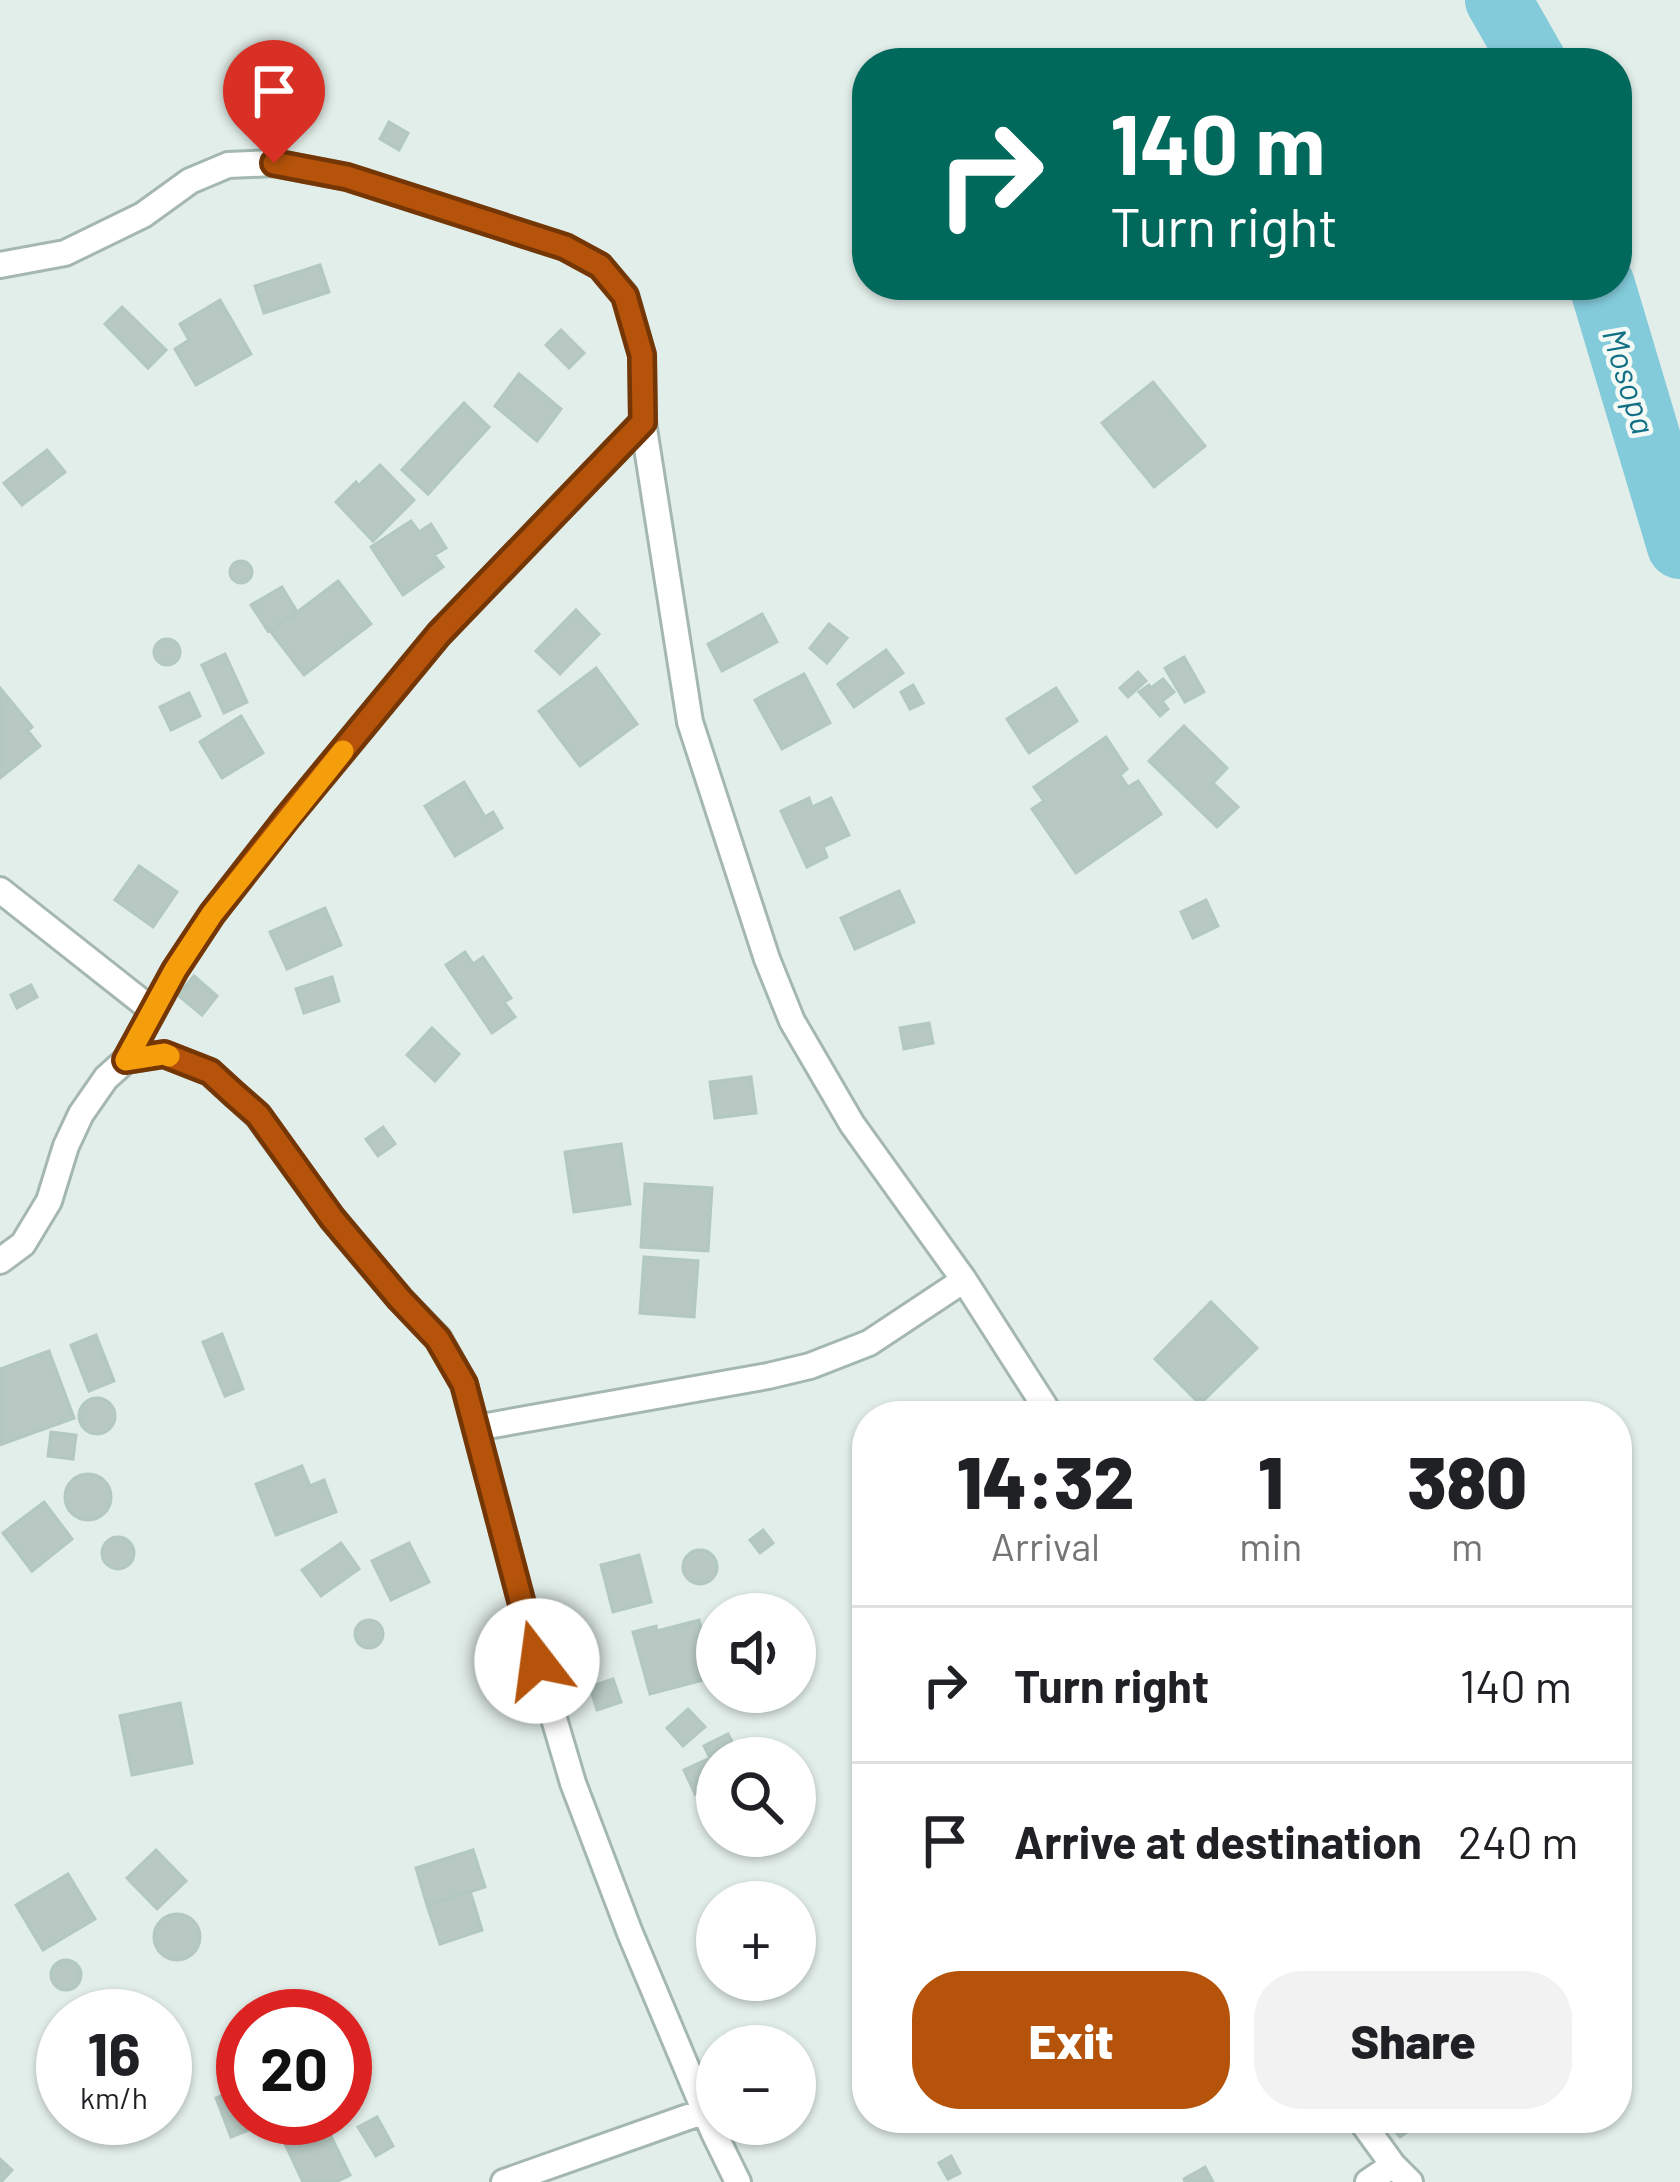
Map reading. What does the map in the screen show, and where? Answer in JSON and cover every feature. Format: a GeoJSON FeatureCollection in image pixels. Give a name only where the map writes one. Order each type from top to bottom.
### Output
{"type":"FeatureCollection","features":[{"type":"Feature","properties":{"kind":"lane"},"geometry":{"type":"LineString","coordinates":[[0,266],[65,254],[143,214],[190,181],[228,165],[274,163],[347,177],[565,247],[600,266],[625,296],[642,355],[643,422],[690,722],[767,959],[792,1021],[832,1092],[964,1280],[1041,1401]]}},
{"type":"Feature","properties":{"kind":"lane"},"geometry":{"type":"LineString","coordinates":[[0,1261],[23,1244],[49,1201],[81,1114],[106,1078],[126,1060],[212,914],[439,634],[643,422]]}},
{"type":"Feature","properties":{"kind":"lane"},"geometry":{"type":"LineString","coordinates":[[0,890],[152,1010]]}},
{"type":"Feature","properties":{"kind":"lane"},"geometry":{"type":"LineString","coordinates":[[126,1060],[164,1054],[210,1072],[258,1115],[332,1218],[438,1339],[464,1384],[573,1783],[696,2090]]}},
{"type":"Feature","properties":{"kind":"lane"},"geometry":{"type":"LineString","coordinates":[[476,1428],[810,1366],[869,1343],[964,1280]]}},
{"type":"Feature","properties":{"kind":"lane"},"geometry":{"type":"LineString","coordinates":[[504,2182],[696,2114]]}},
{"type":"Feature","properties":{"kind":"lane"},"geometry":{"type":"LineString","coordinates":[[1368,2182],[1401,2173],[1370,2133]]}},
{"type":"Feature","properties":{"kind":"lane"},"geometry":{"type":"LineString","coordinates":[[721,2145],[738,2182]]}},
{"type":"Feature","properties":{"kind":"building"},"geometry":{"type":"Polygon","coordinates":[[[389,122],[408,133],[399,150],[380,139],[389,122]]]}},
{"type":"Feature","properties":{"kind":"building"},"geometry":{"type":"Polygon","coordinates":[[[320,265],[329,292],[264,313],[255,286],[320,265]]]}},
{"type":"Feature","properties":{"kind":"building"},"geometry":{"type":"Polygon","coordinates":[[[220,300],[251,354],[196,385],[175,349],[189,340],[180,324],[220,300]]]}},
{"type":"Feature","properties":{"kind":"building"},"geometry":{"type":"Polygon","coordinates":[[[122,307],[166,350],[148,368],[105,324],[122,307]]]}},
{"type":"Feature","properties":{"kind":"building"},"geometry":{"type":"Polygon","coordinates":[[[561,330],[584,353],[569,368],[546,345],[561,330]]]}},
{"type":"Feature","properties":{"kind":"building"},"geometry":{"type":"Polygon","coordinates":[[[519,374],[561,409],[537,441],[495,406],[519,374]]]}},
{"type":"Feature","properties":{"kind":"building"},"geometry":{"type":"Polygon","coordinates":[[[1153,382],[1205,446],[1154,487],[1102,423],[1153,382]]]}},
{"type":"Feature","properties":{"kind":"building"},"geometry":{"type":"Polygon","coordinates":[[[464,403],[489,427],[428,494],[402,470],[464,403]]]}},
{"type":"Feature","properties":{"kind":"building"},"geometry":{"type":"Polygon","coordinates":[[[47,450],[65,472],[22,505],[4,483],[47,450]]]}},
{"type":"Feature","properties":{"kind":"building"},"geometry":{"type":"Polygon","coordinates":[[[380,465],[414,500],[373,541],[336,502],[380,465]]]}},
{"type":"Feature","properties":{"kind":"building"},"geometry":{"type":"Polygon","coordinates":[[[411,521],[419,532],[431,524],[446,548],[434,555],[443,567],[403,595],[371,547],[411,521]]]}},
{"type":"Feature","properties":{"kind":"building"},"geometry":{"type":"Polygon","coordinates":[[[241,561],[252,572],[241,583],[230,572],[241,561]]]}},
{"type":"Feature","properties":{"kind":"building"},"geometry":{"type":"Polygon","coordinates":[[[338,581],[371,624],[304,675],[271,632],[338,581]]]}},
{"type":"Feature","properties":{"kind":"building"},"geometry":{"type":"Polygon","coordinates":[[[282,587],[296,610],[268,631],[251,605],[282,587]]]}},
{"type":"Feature","properties":{"kind":"building"},"geometry":{"type":"Polygon","coordinates":[[[576,610],[599,634],[560,674],[536,651],[576,610]]]}},
{"type":"Feature","properties":{"kind":"building"},"geometry":{"type":"Polygon","coordinates":[[[762,614],[777,642],[722,671],[708,644],[762,614]]]}},
{"type":"Feature","properties":{"kind":"building"},"geometry":{"type":"Polygon","coordinates":[[[829,624],[847,638],[827,663],[810,648],[829,624]]]}},
{"type":"Feature","properties":{"kind":"building"},"geometry":{"type":"Polygon","coordinates":[[[167,639],[180,652],[167,665],[154,652],[167,639]]]}},
{"type":"Feature","properties":{"kind":"building"},"geometry":{"type":"Polygon","coordinates":[[[886,650],[903,673],[854,707],[838,684],[886,650]]]}},
{"type":"Feature","properties":{"kind":"building"},"geometry":{"type":"Polygon","coordinates":[[[225,654],[247,702],[224,713],[202,665],[225,654]]]}},
{"type":"Feature","properties":{"kind":"building"},"geometry":{"type":"Polygon","coordinates":[[[1184,657],[1204,692],[1185,702],[1165,668],[1184,657]]]}},
{"type":"Feature","properties":{"kind":"building"},"geometry":{"type":"Polygon","coordinates":[[[596,668],[637,724],[580,766],[539,711],[596,668]]]}},
{"type":"Feature","properties":{"kind":"building"},"geometry":{"type":"Polygon","coordinates":[[[1138,672],[1146,681],[1128,697],[1120,688],[1138,672]]]}},
{"type":"Feature","properties":{"kind":"building"},"geometry":{"type":"Polygon","coordinates":[[[804,674],[830,723],[782,749],[755,700],[804,674]]]}},
{"type":"Feature","properties":{"kind":"building"},"geometry":{"type":"Polygon","coordinates":[[[1163,679],[1174,692],[1162,701],[1168,709],[1160,716],[1139,692],[1163,679]]]}},
{"type":"Feature","properties":{"kind":"building"},"geometry":{"type":"Polygon","coordinates":[[[913,685],[923,703],[910,709],[901,692],[913,685]]]}},
{"type":"Feature","properties":{"kind":"building"},"geometry":{"type":"Polygon","coordinates":[[[0,688],[32,727],[28,731],[40,746],[0,778],[0,688]]]}},
{"type":"Feature","properties":{"kind":"building"},"geometry":{"type":"Polygon","coordinates":[[[1056,688],[1077,721],[1029,753],[1007,719],[1056,688]]]}},
{"type":"Feature","properties":{"kind":"building"},"geometry":{"type":"Polygon","coordinates":[[[189,693],[200,716],[171,730],[160,707],[189,693]]]}},
{"type":"Feature","properties":{"kind":"building"},"geometry":{"type":"Polygon","coordinates":[[[241,716],[263,753],[222,778],[200,742],[241,716]]]}},
{"type":"Feature","properties":{"kind":"building"},"geometry":{"type":"Polygon","coordinates":[[[1184,726],[1227,768],[1213,783],[1238,807],[1217,827],[1149,761],[1184,726]]]}},
{"type":"Feature","properties":{"kind":"building"},"geometry":{"type":"Polygon","coordinates":[[[1106,737],[1127,769],[1120,775],[1128,787],[1138,781],[1161,814],[1076,873],[1032,809],[1044,801],[1034,787],[1106,737]]]}},
{"type":"Feature","properties":{"kind":"building"},"geometry":{"type":"Polygon","coordinates":[[[464,782],[485,817],[493,812],[502,828],[455,856],[425,806],[464,782]]]}},
{"type":"Feature","properties":{"kind":"building"},"geometry":{"type":"Polygon","coordinates":[[[809,798],[812,807],[831,798],[849,835],[823,847],[827,857],[807,867],[781,811],[809,798]]]}},
{"type":"Feature","properties":{"kind":"building"},"geometry":{"type":"Polygon","coordinates":[[[139,866],[177,892],[153,927],[115,900],[139,866]]]}},
{"type":"Feature","properties":{"kind":"building"},"geometry":{"type":"Polygon","coordinates":[[[899,891],[914,922],[855,949],[841,918],[899,891]]]}},
{"type":"Feature","properties":{"kind":"building"},"geometry":{"type":"Polygon","coordinates":[[[1206,900],[1218,926],[1193,938],[1181,912],[1206,900]]]}},
{"type":"Feature","properties":{"kind":"building"},"geometry":{"type":"Polygon","coordinates":[[[325,908],[341,945],[287,969],[270,932],[325,908]]]}},
{"type":"Feature","properties":{"kind":"building"},"geometry":{"type":"Polygon","coordinates":[[[465,952],[473,964],[483,957],[511,998],[504,1002],[515,1017],[492,1033],[446,965],[465,952]]]}},
{"type":"Feature","properties":{"kind":"building"},"geometry":{"type":"Polygon","coordinates":[[[194,976],[217,996],[202,1015],[178,995],[194,976]]]}},
{"type":"Feature","properties":{"kind":"building"},"geometry":{"type":"Polygon","coordinates":[[[332,977],[339,1001],[304,1013],[296,989],[332,977]]]}},
{"type":"Feature","properties":{"kind":"building"},"geometry":{"type":"Polygon","coordinates":[[[31,985],[37,997],[17,1008],[11,995],[31,985]]]}},
{"type":"Feature","properties":{"kind":"building"},"geometry":{"type":"Polygon","coordinates":[[[929,1023],[933,1043],[904,1049],[900,1028],[929,1023]]]}},
{"type":"Feature","properties":{"kind":"building"},"geometry":{"type":"Polygon","coordinates":[[[432,1028],[459,1054],[435,1081],[407,1055],[432,1028]]]}},
{"type":"Feature","properties":{"kind":"building"},"geometry":{"type":"Polygon","coordinates":[[[751,1077],[756,1113],[715,1118],[710,1082],[751,1077]]]}},
{"type":"Feature","properties":{"kind":"building"},"geometry":{"type":"Polygon","coordinates":[[[383,1127],[395,1144],[378,1156],[366,1139],[383,1127]]]}},
{"type":"Feature","properties":{"kind":"building"},"geometry":{"type":"Polygon","coordinates":[[[621,1144],[630,1204],[574,1212],[565,1152],[621,1144]]]}},
{"type":"Feature","properties":{"kind":"building"},"geometry":{"type":"Polygon","coordinates":[[[645,1184],[712,1188],[708,1251],[641,1247],[645,1184]]]}},
{"type":"Feature","properties":{"kind":"building"},"geometry":{"type":"Polygon","coordinates":[[[644,1257],[698,1261],[694,1317],[640,1313],[644,1257]]]}},
{"type":"Feature","properties":{"kind":"building"},"geometry":{"type":"Polygon","coordinates":[[[1211,1302],[1257,1348],[1203,1401],[1197,1401],[1155,1359],[1211,1302]]]}},
{"type":"Feature","properties":{"kind":"building"},"geometry":{"type":"Polygon","coordinates":[[[222,1334],[243,1389],[225,1396],[203,1342],[222,1334]]]}},
{"type":"Feature","properties":{"kind":"building"},"geometry":{"type":"Polygon","coordinates":[[[96,1335],[114,1381],[89,1391],[71,1345],[96,1335]]]}},
{"type":"Feature","properties":{"kind":"building"},"geometry":{"type":"Polygon","coordinates":[[[49,1351],[74,1418],[0,1445],[0,1369],[49,1351]]]}},
{"type":"Feature","properties":{"kind":"building"},"geometry":{"type":"Polygon","coordinates":[[[97,1398],[110,1403],[115,1416],[110,1429],[97,1434],[84,1429],[79,1416],[84,1403],[97,1398]]]}},
{"type":"Feature","properties":{"kind":"building"},"geometry":{"type":"Polygon","coordinates":[[[51,1432],[76,1435],[73,1459],[48,1456],[51,1432]]]}},
{"type":"Feature","properties":{"kind":"building"},"geometry":{"type":"Polygon","coordinates":[[[302,1466],[310,1486],[324,1480],[336,1512],[276,1535],[256,1484],[302,1466]]]}},
{"type":"Feature","properties":{"kind":"building"},"geometry":{"type":"Polygon","coordinates":[[[88,1474],[104,1481],[111,1497],[104,1513],[88,1520],[72,1513],[65,1497],[72,1481],[88,1474]]]}},
{"type":"Feature","properties":{"kind":"building"},"geometry":{"type":"Polygon","coordinates":[[[44,1502],[72,1539],[32,1571],[3,1533],[44,1502]]]}},
{"type":"Feature","properties":{"kind":"building"},"geometry":{"type":"Polygon","coordinates":[[[763,1530],[773,1543],[760,1553],[750,1540],[763,1530]]]}},
{"type":"Feature","properties":{"kind":"building"},"geometry":{"type":"Polygon","coordinates":[[[118,1537],[129,1542],[134,1553],[129,1564],[118,1569],[107,1564],[102,1553],[107,1542],[118,1537]]]}},
{"type":"Feature","properties":{"kind":"building"},"geometry":{"type":"Polygon","coordinates":[[[341,1543],[359,1569],[321,1596],[302,1570],[341,1543]]]}},
{"type":"Feature","properties":{"kind":"building"},"geometry":{"type":"Polygon","coordinates":[[[409,1543],[429,1582],[391,1600],[372,1561],[409,1543]]]}},
{"type":"Feature","properties":{"kind":"building"},"geometry":{"type":"Polygon","coordinates":[[[700,1550],[712,1555],[717,1567],[712,1579],[700,1584],[688,1579],[683,1567],[688,1555],[700,1550]]]}},
{"type":"Feature","properties":{"kind":"building"},"geometry":{"type":"Polygon","coordinates":[[[639,1555],[651,1602],[613,1612],[601,1565],[639,1555]]]}},
{"type":"Feature","properties":{"kind":"building"},"geometry":{"type":"Polygon","coordinates":[[[369,1620],[379,1624],[383,1634],[379,1644],[369,1648],[359,1644],[355,1634],[359,1624],[369,1620]]]}},
{"type":"Feature","properties":{"kind":"building"},"geometry":{"type":"Polygon","coordinates":[[[696,1621],[696,1682],[650,1694],[633,1632],[656,1626],[657,1631],[696,1621]]]}},
{"type":"Feature","properties":{"kind":"building"},"geometry":{"type":"Polygon","coordinates":[[[613,1679],[621,1702],[597,1710],[590,1687],[613,1679]]]}},
{"type":"Feature","properties":{"kind":"building"},"geometry":{"type":"Polygon","coordinates":[[[180,1703],[192,1763],[132,1775],[120,1716],[180,1703]]]}},
{"type":"Feature","properties":{"kind":"building"},"geometry":{"type":"Polygon","coordinates":[[[688,1709],[705,1727],[683,1746],[667,1728],[688,1709]]]}},
{"type":"Feature","properties":{"kind":"building"},"geometry":{"type":"Polygon","coordinates":[[[696,1764],[695,1794],[684,1770],[696,1764]]]}},
{"type":"Feature","properties":{"kind":"building"},"geometry":{"type":"Polygon","coordinates":[[[156,1850],[186,1881],[157,1909],[127,1878],[156,1850]]]}},
{"type":"Feature","properties":{"kind":"building"},"geometry":{"type":"Polygon","coordinates":[[[473,1850],[485,1887],[427,1905],[416,1868],[473,1850]]]}},
{"type":"Feature","properties":{"kind":"building"},"geometry":{"type":"Polygon","coordinates":[[[68,1874],[95,1919],[43,1950],[16,1905],[68,1874]]]}},
{"type":"Feature","properties":{"kind":"building"},"geometry":{"type":"Polygon","coordinates":[[[470,1891],[482,1930],[440,1944],[427,1905],[470,1891]]]}},
{"type":"Feature","properties":{"kind":"building"},"geometry":{"type":"Polygon","coordinates":[[[177,1914],[193,1921],[200,1937],[193,1953],[177,1960],[161,1953],[154,1937],[161,1921],[177,1914]]]}},
{"type":"Feature","properties":{"kind":"building"},"geometry":{"type":"Polygon","coordinates":[[[60,1961],[72,1961],[80,1969],[80,1981],[72,1989],[60,1989],[52,1981],[52,1969],[60,1961]]]}},
{"type":"Feature","properties":{"kind":"building"},"geometry":{"type":"Polygon","coordinates":[[[377,2117],[393,2146],[376,2156],[369,2145],[372,2120],[377,2117]]]}},
{"type":"Feature","properties":{"kind":"building"},"geometry":{"type":"Polygon","coordinates":[[[286,2145],[335,2145],[350,2175],[336,2182],[303,2182],[286,2145]]]}},
{"type":"Feature","properties":{"kind":"building"},"geometry":{"type":"Polygon","coordinates":[[[951,2156],[960,2173],[948,2179],[939,2163],[951,2156]]]}},
{"type":"Feature","properties":{"kind":"building"},"geometry":{"type":"Polygon","coordinates":[[[0,2159],[12,2170],[1,2182],[0,2182],[0,2159]]]}},
{"type":"Feature","properties":{"kind":"building"},"geometry":{"type":"Polygon","coordinates":[[[1205,2167],[1213,2182],[1185,2182],[1184,2179],[1205,2167]]]}},
{"type":"Feature","properties":{"kind":"waterway","name":"Mosopa"},"geometry":{"type":"LineString","coordinates":[[1498,0],[1525,48]]}},
{"type":"Feature","properties":{"kind":"waterway","name":"Mosopa"},"geometry":{"type":"LineString","coordinates":[[1606,300],[1680,546]]}},
{"type":"Feature","properties":{"kind":"slow traffic"},"geometry":{"type":"LineString","coordinates":[[169,1056],[126,1060],[212,914],[343,751]]}},
{"type":"Feature","properties":{"kind":"route"},"geometry":{"type":"LineString","coordinates":[[274,163],[347,177],[565,247],[600,266],[625,296],[642,355],[643,422],[439,634],[287,818],[212,914],[126,1060],[164,1054],[210,1072],[258,1115],[332,1218],[438,1339],[464,1384],[537,1661]]}}]}
